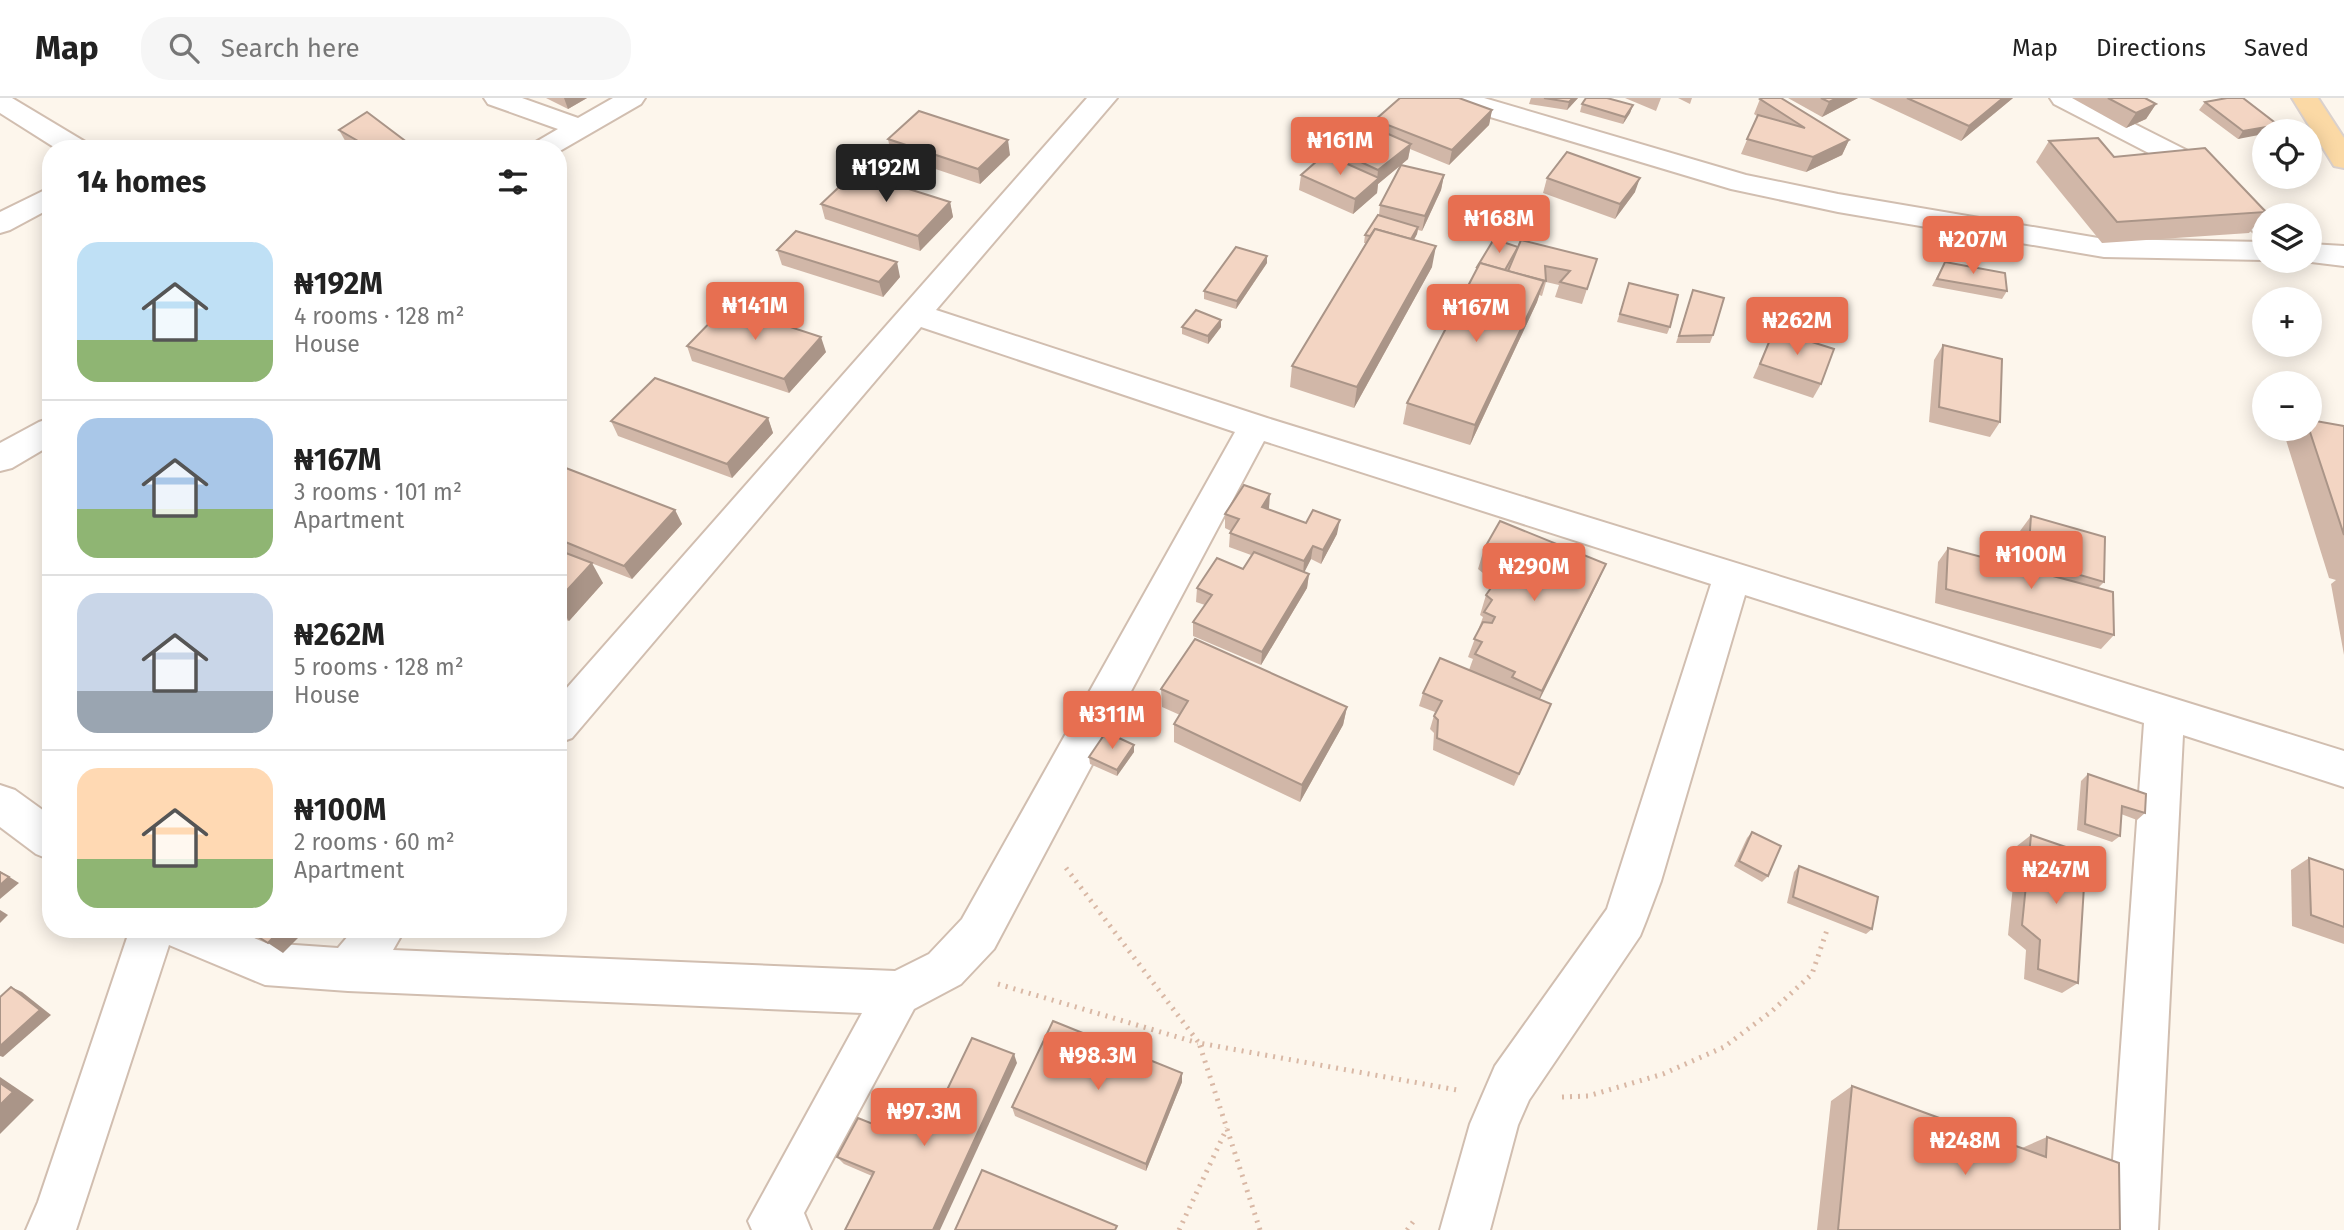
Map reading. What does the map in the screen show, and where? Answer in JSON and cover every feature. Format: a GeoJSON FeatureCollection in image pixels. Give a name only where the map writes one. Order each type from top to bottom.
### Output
{"type":"FeatureCollection","features":[{"type":"Feature","properties":{"kind":"main road"},"geometry":{"type":"LineString","coordinates":[[2305,98],[2344,160]]}},
{"type":"Feature","properties":{"kind":"street"},"geometry":{"type":"LineString","coordinates":[[497,98],[580,128]]}},
{"type":"Feature","properties":{"kind":"street"},"geometry":{"type":"LineString","coordinates":[[559,140],[632,98]]}},
{"type":"Feature","properties":{"kind":"street"},"geometry":{"type":"LineString","coordinates":[[567,716],[1104,98]]}},
{"type":"Feature","properties":{"kind":"street"},"geometry":{"type":"LineString","coordinates":[[1456,98],[1741,183],[1838,203],[2104,248],[2252,251]]}},
{"type":"Feature","properties":{"kind":"street"},"geometry":{"type":"LineString","coordinates":[[2063,98],[2180,158],[2252,216]]}},
{"type":"Feature","properties":{"kind":"street"},"geometry":{"type":"LineString","coordinates":[[0,102],[63,140]]}},
{"type":"Feature","properties":{"kind":"street"},"geometry":{"type":"LineString","coordinates":[[0,224],[42,201]]}},
{"type":"Feature","properties":{"kind":"street"},"geometry":{"type":"LineString","coordinates":[[2322,254],[2344,256]]}},
{"type":"Feature","properties":{"kind":"street"},"geometry":{"type":"LineString","coordinates":[[915,314],[1255,426],[2344,769]]}},
{"type":"Feature","properties":{"kind":"street"},"geometry":{"type":"LineString","coordinates":[[203,938],[265,964],[348,970],[898,993],[945,969],[978,934],[1255,426]]}},
{"type":"Feature","properties":{"kind":"street"},"geometry":{"type":"LineString","coordinates":[[0,459],[42,435]]}},
{"type":"Feature","properties":{"kind":"street"},"geometry":{"type":"LineString","coordinates":[[1465,1230],[1494,1124],[1512,1083],[1624,921],[1639,881],[1732,577]]}},
{"type":"Feature","properties":{"kind":"street"},"geometry":{"type":"LineString","coordinates":[[2133,1230],[2164,714]]}},
{"type":"Feature","properties":{"kind":"street"},"geometry":{"type":"LineString","coordinates":[[0,803],[42,834]]}},
{"type":"Feature","properties":{"kind":"street"},"geometry":{"type":"LineString","coordinates":[[51,1230],[61,1207],[149,938]]}},
{"type":"Feature","properties":{"kind":"street"},"geometry":{"type":"LineString","coordinates":[[348,970],[375,938]]}},
{"type":"Feature","properties":{"kind":"street"},"geometry":{"type":"LineString","coordinates":[[786,1230],[774,1222],[898,993]]}},
{"type":"Feature","properties":{"kind":"path"},"geometry":{"type":"LineString","coordinates":[[1036,829],[1199,1043],[1260,1230]]}},
{"type":"Feature","properties":{"kind":"path"},"geometry":{"type":"LineString","coordinates":[[945,969],[1199,1043],[1505,1100],[1588,1096],[1662,1074],[1724,1047],[1772,1011],[1812,974],[1828,930]]}},
{"type":"Feature","properties":{"kind":"path"},"geometry":{"type":"LineString","coordinates":[[1179,1230],[1227,1128]]}},
{"type":"Feature","properties":{"kind":"building"},"geometry":{"type":"Polygon","coordinates":[[[1400,98],[1459,98],[1492,110],[1452,150],[1375,120],[1400,98]]]}},
{"type":"Feature","properties":{"kind":"building"},"geometry":{"type":"Polygon","coordinates":[[[1544,98],[1573,98],[1569,102],[1544,98]]]}},
{"type":"Feature","properties":{"kind":"building"},"geometry":{"type":"Polygon","coordinates":[[[1586,98],[1607,98],[1633,105],[1625,117],[1582,104],[1586,98]]]}},
{"type":"Feature","properties":{"kind":"building"},"geometry":{"type":"Polygon","coordinates":[[[1781,98],[1849,140],[1813,157],[1747,139],[1758,115],[1805,128],[1760,99],[1781,98]]]}},
{"type":"Feature","properties":{"kind":"building"},"geometry":{"type":"Polygon","coordinates":[[[1821,98],[1837,98],[1829,102],[1821,98]]]}},
{"type":"Feature","properties":{"kind":"building"},"geometry":{"type":"Polygon","coordinates":[[[1907,98],[2003,98],[1969,126],[1907,98]]]}},
{"type":"Feature","properties":{"kind":"building"},"geometry":{"type":"Polygon","coordinates":[[[2108,98],[2145,98],[2156,104],[2136,113],[2108,98]]]}},
{"type":"Feature","properties":{"kind":"building"},"geometry":{"type":"Polygon","coordinates":[[[2243,98],[2270,119],[2252,119],[2252,129],[2243,131],[2205,102],[2243,98]]]}},
{"type":"Feature","properties":{"kind":"building"},"geometry":{"type":"Polygon","coordinates":[[[919,111],[1008,140],[978,169],[888,139],[919,111]]]}},
{"type":"Feature","properties":{"kind":"building"},"geometry":{"type":"Polygon","coordinates":[[[367,112],[404,140],[356,140],[339,130],[367,112]]]}},
{"type":"Feature","properties":{"kind":"building"},"geometry":{"type":"Polygon","coordinates":[[[1368,125],[1411,144],[1378,170],[1335,150],[1368,125]]]}},
{"type":"Feature","properties":{"kind":"building"},"geometry":{"type":"Polygon","coordinates":[[[2098,138],[2114,157],[2205,148],[2257,203],[2252,203],[2252,213],[2117,222],[2049,141],[2098,138]]]}},
{"type":"Feature","properties":{"kind":"building"},"geometry":{"type":"Polygon","coordinates":[[[1567,152],[1640,178],[1620,204],[1547,178],[1567,152]]]}},
{"type":"Feature","properties":{"kind":"building"},"geometry":{"type":"Polygon","coordinates":[[[1325,154],[1379,178],[1355,199],[1301,175],[1325,154]]]}},
{"type":"Feature","properties":{"kind":"building"},"geometry":{"type":"Polygon","coordinates":[[[1401,165],[1444,175],[1425,216],[1380,205],[1401,165]]]}},
{"type":"Feature","properties":{"kind":"building"},"geometry":{"type":"Polygon","coordinates":[[[855,172],[950,202],[918,236],[821,204],[855,172]]]}},
{"type":"Feature","properties":{"kind":"building"},"geometry":{"type":"Polygon","coordinates":[[[1378,215],[1418,227],[1411,239],[1375,229],[1370,236],[1365,235],[1378,215]]]}},
{"type":"Feature","properties":{"kind":"building"},"geometry":{"type":"Polygon","coordinates":[[[1375,229],[1436,246],[1357,387],[1292,366],[1375,229]]]}},
{"type":"Feature","properties":{"kind":"building"},"geometry":{"type":"Polygon","coordinates":[[[796,231],[897,262],[879,282],[777,250],[796,231]]]}},
{"type":"Feature","properties":{"kind":"building"},"geometry":{"type":"Polygon","coordinates":[[[1494,239],[1518,247],[1505,270],[1480,263],[1477,267],[1494,239]]]}},
{"type":"Feature","properties":{"kind":"building"},"geometry":{"type":"Polygon","coordinates":[[[1521,240],[1597,259],[1587,289],[1560,282],[1570,271],[1545,266],[1546,281],[1508,271],[1521,240]]]}},
{"type":"Feature","properties":{"kind":"building"},"geometry":{"type":"Polygon","coordinates":[[[1236,247],[1267,256],[1237,301],[1204,291],[1236,247]]]}},
{"type":"Feature","properties":{"kind":"building"},"geometry":{"type":"Polygon","coordinates":[[[1945,262],[2005,273],[2007,291],[1937,279],[1945,262]]]}},
{"type":"Feature","properties":{"kind":"building"},"geometry":{"type":"Polygon","coordinates":[[[1480,263],[1544,281],[1475,425],[1407,403],[1480,263]]]}},
{"type":"Feature","properties":{"kind":"building"},"geometry":{"type":"Polygon","coordinates":[[[1629,283],[1678,295],[1670,327],[1620,314],[1629,283]]]}},
{"type":"Feature","properties":{"kind":"building"},"geometry":{"type":"Polygon","coordinates":[[[1693,290],[1724,298],[1713,335],[1679,336],[1693,290]]]}},
{"type":"Feature","properties":{"kind":"building"},"geometry":{"type":"Polygon","coordinates":[[[726,306],[821,337],[784,379],[687,346],[726,306]]]}},
{"type":"Feature","properties":{"kind":"building"},"geometry":{"type":"Polygon","coordinates":[[[1196,310],[1221,320],[1208,336],[1182,327],[1196,310]]]}},
{"type":"Feature","properties":{"kind":"building"},"geometry":{"type":"Polygon","coordinates":[[[1774,330],[1834,349],[1821,384],[1760,364],[1774,330]]]}},
{"type":"Feature","properties":{"kind":"building"},"geometry":{"type":"Polygon","coordinates":[[[1943,345],[2002,359],[2000,422],[1939,407],[1943,345]]]}},
{"type":"Feature","properties":{"kind":"building"},"geometry":{"type":"Polygon","coordinates":[[[655,378],[768,418],[727,464],[611,421],[655,378]]]}},
{"type":"Feature","properties":{"kind":"building"},"geometry":{"type":"Polygon","coordinates":[[[2322,422],[2344,426],[2344,535],[2313,441],[2322,441],[2322,422]]]}},
{"type":"Feature","properties":{"kind":"building"},"geometry":{"type":"Polygon","coordinates":[[[567,468],[675,510],[624,566],[567,543],[567,468]]]}},
{"type":"Feature","properties":{"kind":"building"},"geometry":{"type":"Polygon","coordinates":[[[1244,485],[1270,494],[1262,507],[1306,523],[1313,510],[1340,520],[1323,550],[1313,546],[1304,561],[1230,533],[1239,519],[1225,514],[1244,485]]]}},
{"type":"Feature","properties":{"kind":"building"},"geometry":{"type":"Polygon","coordinates":[[[2031,516],[2105,537],[2104,582],[2028,560],[2031,516]]]}},
{"type":"Feature","properties":{"kind":"building"},"geometry":{"type":"Polygon","coordinates":[[[1500,521],[1606,564],[1542,691],[1512,677],[1515,672],[1475,654],[1482,642],[1474,639],[1483,622],[1492,623],[1495,617],[1484,612],[1492,600],[1486,595],[1505,568],[1484,549],[1500,521]]]}},
{"type":"Feature","properties":{"kind":"building"},"geometry":{"type":"Polygon","coordinates":[[[1948,548],[2113,592],[2114,635],[1946,589],[1948,548]]]}},
{"type":"Feature","properties":{"kind":"building"},"geometry":{"type":"Polygon","coordinates":[[[1254,552],[1309,574],[1262,652],[1193,622],[1212,595],[1197,588],[1217,558],[1243,569],[1254,552]]]}},
{"type":"Feature","properties":{"kind":"building"},"geometry":{"type":"Polygon","coordinates":[[[567,553],[592,563],[567,590],[567,553]]]}},
{"type":"Feature","properties":{"kind":"building"},"geometry":{"type":"Polygon","coordinates":[[[1195,639],[1347,707],[1302,785],[1174,724],[1188,701],[1161,689],[1195,639]]]}},
{"type":"Feature","properties":{"kind":"building"},"geometry":{"type":"Polygon","coordinates":[[[1440,658],[1551,704],[1519,774],[1437,738],[1438,720],[1434,716],[1442,701],[1423,693],[1440,658]]]}},
{"type":"Feature","properties":{"kind":"building"},"geometry":{"type":"Polygon","coordinates":[[[1106,732],[1134,745],[1117,770],[1089,757],[1106,732]]]}},
{"type":"Feature","properties":{"kind":"building"},"geometry":{"type":"Polygon","coordinates":[[[2088,774],[2146,794],[2145,813],[2122,806],[2120,836],[2085,824],[2088,774]]]}},
{"type":"Feature","properties":{"kind":"building"},"geometry":{"type":"Polygon","coordinates":[[[1752,832],[1781,846],[1768,876],[1739,861],[1752,832]]]}},
{"type":"Feature","properties":{"kind":"building"},"geometry":{"type":"Polygon","coordinates":[[[2031,835],[2086,854],[2078,983],[2038,969],[2040,940],[2022,925],[2031,835]]]}},
{"type":"Feature","properties":{"kind":"building"},"geometry":{"type":"Polygon","coordinates":[[[2309,858],[2344,870],[2344,927],[2311,915],[2309,858]]]}},
{"type":"Feature","properties":{"kind":"building"},"geometry":{"type":"Polygon","coordinates":[[[1799,866],[1878,897],[1872,929],[1793,897],[1799,866]]]}},
{"type":"Feature","properties":{"kind":"building"},"geometry":{"type":"Polygon","coordinates":[[[0,872],[9,877],[0,885],[0,872]]]}},
{"type":"Feature","properties":{"kind":"building"},"geometry":{"type":"Polygon","coordinates":[[[260,938],[273,938],[268,943],[260,938]]]}},
{"type":"Feature","properties":{"kind":"building"},"geometry":{"type":"Polygon","coordinates":[[[11,987],[40,1010],[0,1046],[0,997],[11,987]]]}},
{"type":"Feature","properties":{"kind":"building"},"geometry":{"type":"Polygon","coordinates":[[[1053,1021],[1182,1073],[1146,1164],[1012,1107],[1053,1021]]]}},
{"type":"Feature","properties":{"kind":"building"},"geometry":{"type":"Polygon","coordinates":[[[972,1038],[1014,1054],[933,1230],[845,1230],[874,1172],[837,1157],[858,1118],[888,1130],[901,1104],[934,1117],[972,1038]]]}},
{"type":"Feature","properties":{"kind":"building"},"geometry":{"type":"Polygon","coordinates":[[[0,1083],[13,1092],[0,1105],[0,1083]]]}},
{"type":"Feature","properties":{"kind":"building"},"geometry":{"type":"Polygon","coordinates":[[[1852,1086],[2046,1157],[2047,1137],[2119,1163],[2120,1230],[1838,1230],[1852,1086]]]}},
{"type":"Feature","properties":{"kind":"building"},"geometry":{"type":"Polygon","coordinates":[[[982,1170],[1117,1226],[1115,1230],[955,1230],[982,1170]]]}}]}
